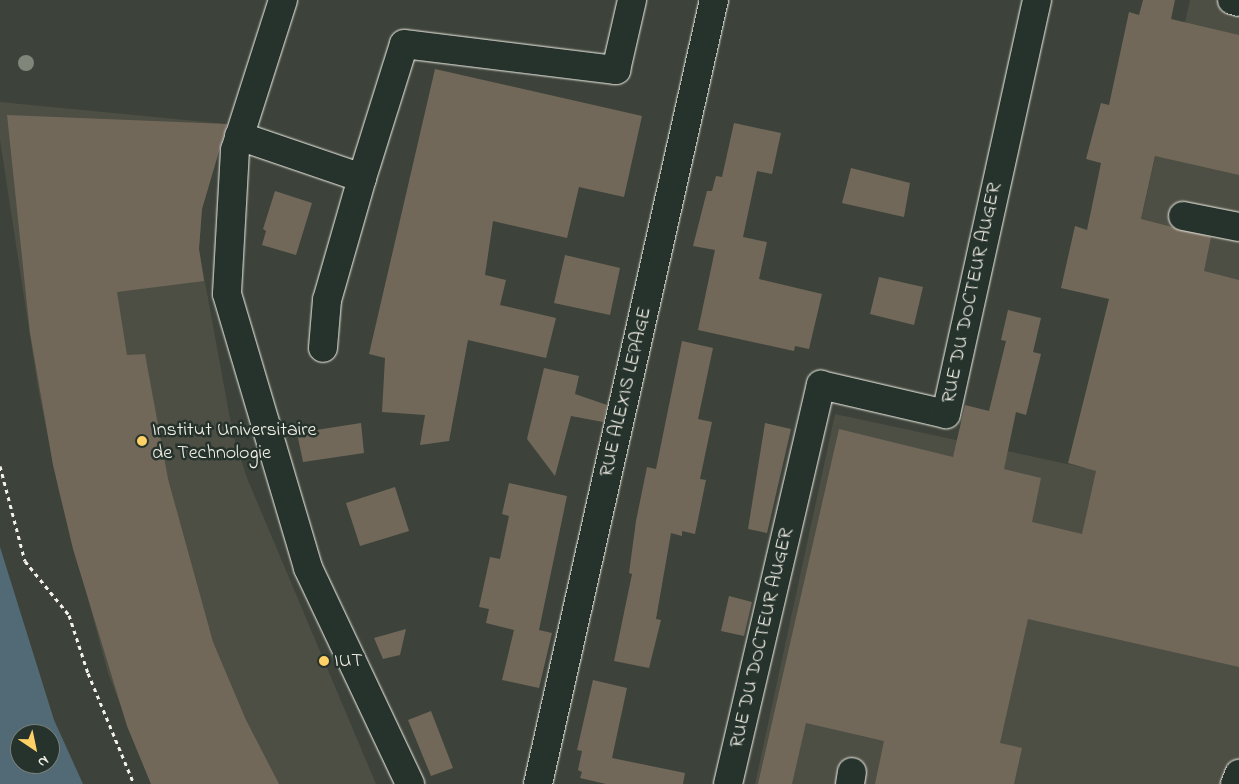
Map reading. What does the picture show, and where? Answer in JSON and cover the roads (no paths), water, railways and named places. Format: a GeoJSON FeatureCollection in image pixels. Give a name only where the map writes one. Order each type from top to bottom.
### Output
{"type":"FeatureCollection","features":[{"type":"Feature","properties":{"kind":"street"},"geometry":{"type":"LineString","coordinates":[[283,0],[235,150],[227,294],[308,568],[410,784]]}},
{"type":"Feature","properties":{"kind":"street"},"geometry":{"type":"LineString","coordinates":[[323,348],[327,300],[362,178],[404,44],[616,70],[632,0]]}},
{"type":"Feature","properties":{"kind":"street","name":"RUE ALEXIS LEPAGE"},"geometry":{"type":"LineString","coordinates":[[538,784],[714,0]]}},
{"type":"Feature","properties":{"kind":"street","name":"RUE DU DOCTEUR AUGER"},"geometry":{"type":"LineString","coordinates":[[728,784],[821,386],[946,414],[1037,0]]}},
{"type":"Feature","properties":{"kind":"street"},"geometry":{"type":"LineString","coordinates":[[1232,0],[1239,2]]}},
{"type":"Feature","properties":{"kind":"street"},"geometry":{"type":"LineString","coordinates":[[239,136],[362,178]]}},
{"type":"Feature","properties":{"kind":"street"},"geometry":{"type":"LineString","coordinates":[[1183,216],[1239,227]]}},
{"type":"Feature","properties":{"kind":"street"},"geometry":{"type":"LineString","coordinates":[[1235,784],[1239,774]]}},
{"type":"Feature","properties":{"kind":"water"},"geometry":{"type":"Polygon","coordinates":[[[0,547],[56,724],[10,724],[10,774],[60,774],[60,733],[83,784],[0,784],[0,547]]]}},
{"type":"Feature","properties":{"kind":"place","name":"Institut Universitaire de Technologie"},"geometry":{"type":"Point","coordinates":[142,441]}},
{"type":"Feature","properties":{"kind":"place","name":"IUT"},"geometry":{"type":"Point","coordinates":[324,661]}}]}
